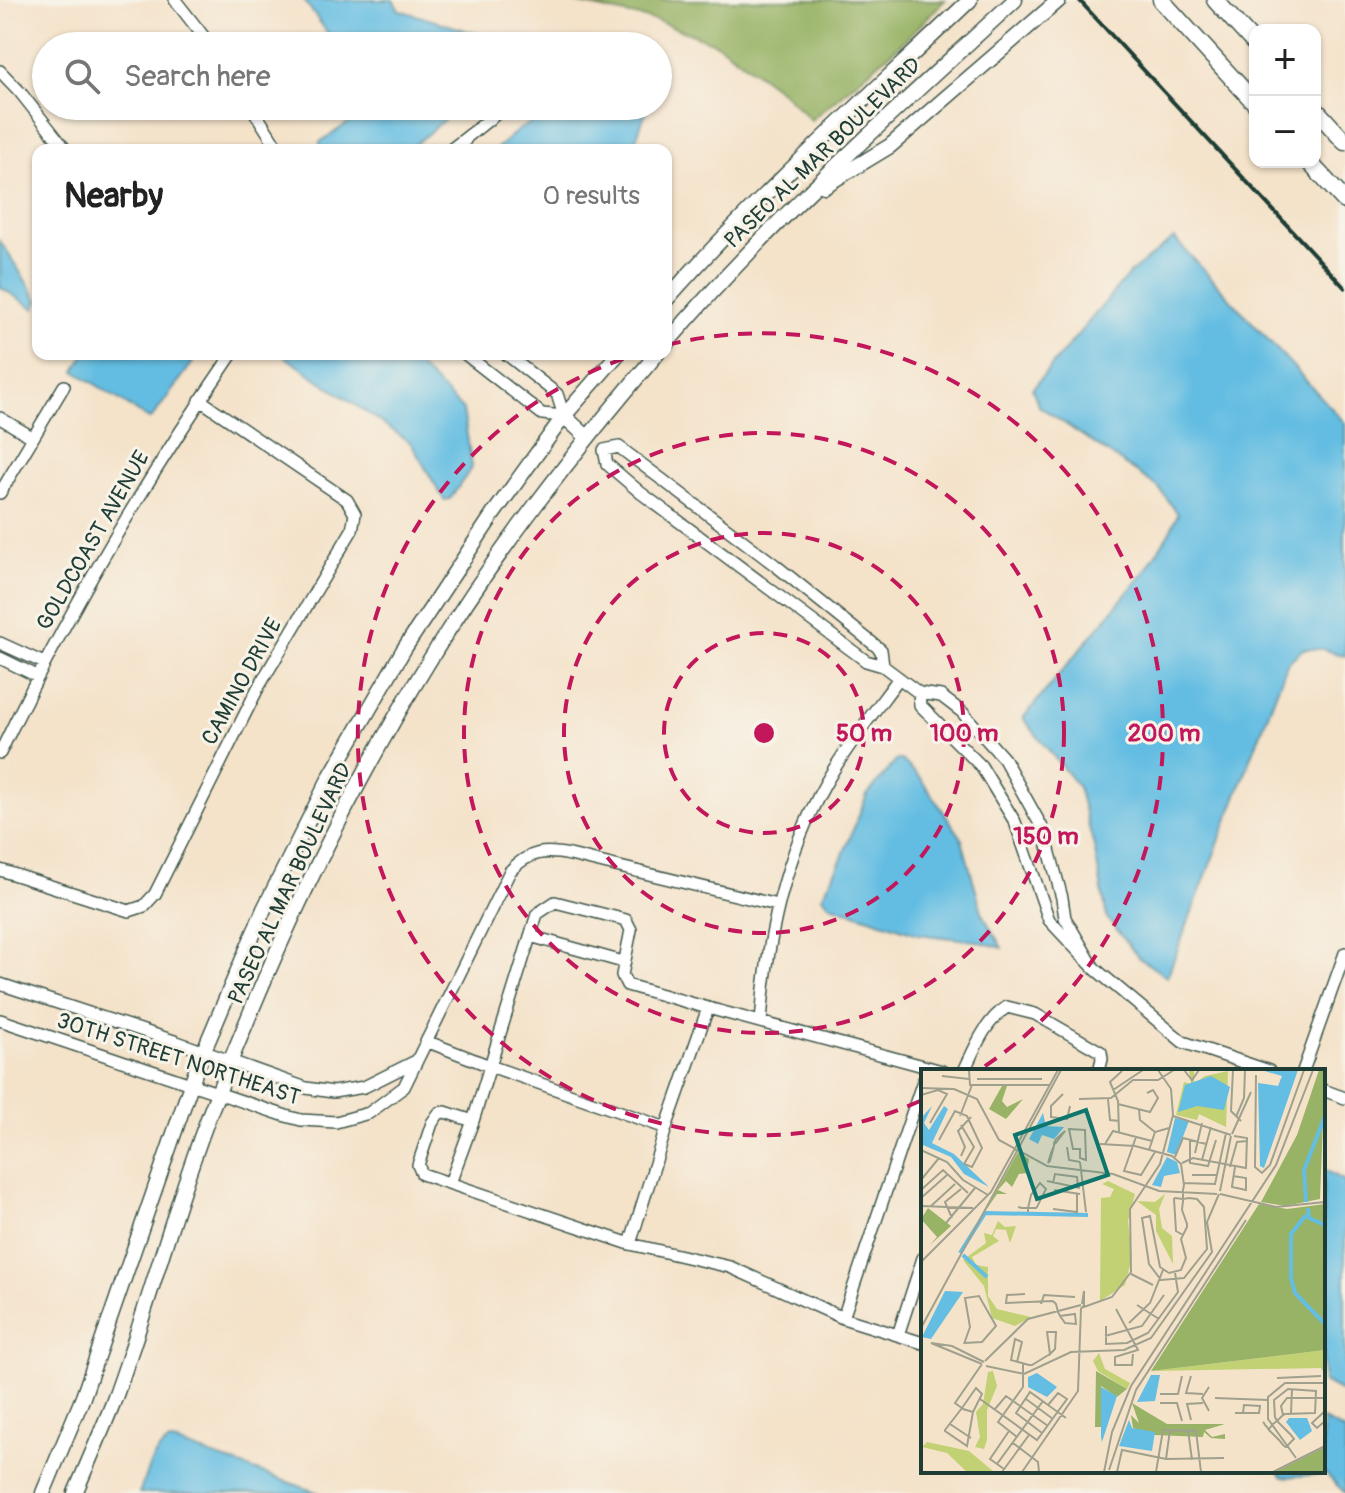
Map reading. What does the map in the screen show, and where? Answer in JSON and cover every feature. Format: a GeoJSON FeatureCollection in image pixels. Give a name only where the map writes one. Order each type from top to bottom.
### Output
{"type":"FeatureCollection","features":[{"type":"Feature","properties":{"kind":"main road","name":"PASEO AL MAR BOULEVARD"},"geometry":{"type":"LineString","coordinates":[[672,293],[781,179],[970,0]]}},
{"type":"Feature","properties":{"kind":"main road","name":"PASEO AL MAR BOULEVARD"},"geometry":{"type":"LineString","coordinates":[[672,337],[722,278],[800,200],[1015,0]]}},
{"type":"Feature","properties":{"kind":"main road"},"geometry":{"type":"LineString","coordinates":[[800,200],[890,146],[1059,0]]}},
{"type":"Feature","properties":{"kind":"main road"},"geometry":{"type":"LineString","coordinates":[[1161,0],[1249,96]]}},
{"type":"Feature","properties":{"kind":"main road"},"geometry":{"type":"LineString","coordinates":[[1215,0],[1249,37]]}},
{"type":"Feature","properties":{"kind":"main road"},"geometry":{"type":"LineString","coordinates":[[1321,116],[1345,142]]}},
{"type":"Feature","properties":{"kind":"main road"},"geometry":{"type":"LineString","coordinates":[[1315,168],[1345,201]]}},
{"type":"Feature","properties":{"kind":"main road","name":"PASEO AL MAR BOULEVARD"},"geometry":{"type":"LineString","coordinates":[[43,1493],[83,1397],[192,1083],[264,909],[338,764],[404,649],[494,513],[564,416],[613,360]]}},
{"type":"Feature","properties":{"kind":"main road","name":"PASEO AL MAR BOULEVARD"},"geometry":{"type":"LineString","coordinates":[[75,1493],[112,1403],[218,1092],[287,928],[343,813],[428,662],[513,534],[587,437],[652,360]]}},
{"type":"Feature","properties":{"kind":"main road"},"geometry":{"type":"LineString","coordinates":[[564,416],[587,437]]}},
{"type":"Feature","properties":{"kind":"street"},"geometry":{"type":"LineString","coordinates":[[175,0],[200,32]]}},
{"type":"Feature","properties":{"kind":"street"},"geometry":{"type":"LineString","coordinates":[[0,71],[32,107]]}},
{"type":"Feature","properties":{"kind":"street"},"geometry":{"type":"LineString","coordinates":[[42,120],[61,144]]}},
{"type":"Feature","properties":{"kind":"street"},"geometry":{"type":"LineString","coordinates":[[260,120],[275,144]]}},
{"type":"Feature","properties":{"kind":"street"},"geometry":{"type":"LineString","coordinates":[[458,144],[488,120]]}},
{"type":"Feature","properties":{"kind":"street"},"geometry":{"type":"LineString","coordinates":[[463,144],[467,137]]}},
{"type":"Feature","properties":{"kind":"street","name":"GOLDCOAST AVENUE"},"geometry":{"type":"LineString","coordinates":[[0,753],[37,676],[125,516],[228,360]]}},
{"type":"Feature","properties":{"kind":"street"},"geometry":{"type":"LineString","coordinates":[[473,360],[542,414],[564,416],[557,394],[514,360]]}},
{"type":"Feature","properties":{"kind":"street"},"geometry":{"type":"LineString","coordinates":[[0,493],[64,386]]}},
{"type":"Feature","properties":{"kind":"street","name":"CAMINO DRIVE"},"geometry":{"type":"LineString","coordinates":[[0,870],[129,911],[144,906],[155,894],[258,688],[352,530],[355,514],[347,500],[200,400]]}},
{"type":"Feature","properties":{"kind":"street"},"geometry":{"type":"LineString","coordinates":[[0,418],[32,437]]}},
{"type":"Feature","properties":{"kind":"street"},"geometry":{"type":"LineString","coordinates":[[883,666],[881,650],[775,565],[619,447],[604,450],[607,464],[641,493],[866,661],[883,666],[919,693],[941,696],[962,712],[1004,759],[1044,831],[1065,918],[1094,968]]}},
{"type":"Feature","properties":{"kind":"street"},"geometry":{"type":"LineString","coordinates":[[0,643],[44,663]]}},
{"type":"Feature","properties":{"kind":"street"},"geometry":{"type":"LineString","coordinates":[[0,658],[37,676]]}},
{"type":"Feature","properties":{"kind":"street"},"geometry":{"type":"LineString","coordinates":[[761,1022],[777,905],[798,844],[833,770],[899,678]]}},
{"type":"Feature","properties":{"kind":"street"},"geometry":{"type":"LineString","coordinates":[[919,693],[920,705],[981,766],[1015,822],[1049,920],[1094,968],[1183,1042],[1263,1069]]}},
{"type":"Feature","properties":{"kind":"street","name":"30TH STREET NORTHEAST"},"geometry":{"type":"LineString","coordinates":[[0,1020],[301,1120],[336,1122],[369,1113],[404,1087],[510,871],[520,860],[536,852],[549,850],[777,905]]}},
{"type":"Feature","properties":{"kind":"street"},"geometry":{"type":"LineString","coordinates":[[450,1183],[473,1121],[537,914],[555,902],[626,920],[631,930],[622,975],[627,985],[927,1068]]}},
{"type":"Feature","properties":{"kind":"street"},"geometry":{"type":"LineString","coordinates":[[530,936],[623,962]]}},
{"type":"Feature","properties":{"kind":"street"},"geometry":{"type":"LineString","coordinates":[[1304,1069],[1345,953]]}},
{"type":"Feature","properties":{"kind":"street","name":"30TH STREET NORTHEAST"},"geometry":{"type":"LineString","coordinates":[[0,984],[306,1088],[333,1092],[364,1087],[417,1061]]}},
{"type":"Feature","properties":{"kind":"street"},"geometry":{"type":"LineString","coordinates":[[965,1069],[984,1030],[996,1014],[1007,1007],[1035,1014],[1101,1052],[1100,1069]]}},
{"type":"Feature","properties":{"kind":"street"},"geometry":{"type":"LineString","coordinates":[[630,1244],[708,1008]]}},
{"type":"Feature","properties":{"kind":"street"},"geometry":{"type":"LineString","coordinates":[[426,1041],[666,1128]]}},
{"type":"Feature","properties":{"kind":"street"},"geometry":{"type":"LineString","coordinates":[[843,1318],[921,1087]]}},
{"type":"Feature","properties":{"kind":"street"},"geometry":{"type":"LineString","coordinates":[[1325,1091],[1345,1098]]}},
{"type":"Feature","properties":{"kind":"street"},"geometry":{"type":"LineString","coordinates":[[473,1121],[439,1113],[432,1123],[418,1165],[419,1171],[630,1244],[730,1267],[843,1318],[921,1342]]}},
{"type":"Feature","properties":{"kind":"street"},"geometry":{"type":"LineString","coordinates":[[898,1335],[921,1264]]}},
{"type":"Feature","properties":{"kind":"green space"},"geometry":{"type":"Polygon","coordinates":[[[562,0],[945,0],[901,44],[811,120],[781,91],[719,45],[658,21],[562,0]]]}},
{"type":"Feature","properties":{"kind":"water"},"geometry":{"type":"Polygon","coordinates":[[[304,0],[393,0],[399,10],[472,32],[327,32],[304,0]]]}},
{"type":"Feature","properties":{"kind":"water"},"geometry":{"type":"Polygon","coordinates":[[[353,120],[444,120],[415,144],[320,142],[353,120]]]}},
{"type":"Feature","properties":{"kind":"water"},"geometry":{"type":"Polygon","coordinates":[[[535,120],[643,120],[634,144],[502,144],[535,120]]]}},
{"type":"Feature","properties":{"kind":"water"},"geometry":{"type":"Polygon","coordinates":[[[1174,238],[1345,423],[1345,656],[1323,649],[1303,649],[1288,662],[1167,977],[1139,958],[1107,918],[1094,846],[1078,787],[1023,718],[1143,574],[1178,514],[1158,487],[1039,406],[1032,389],[1129,274],[1174,238]]]}},
{"type":"Feature","properties":{"kind":"water"},"geometry":{"type":"Polygon","coordinates":[[[0,241],[32,291],[32,307],[0,287],[0,241]]]}},
{"type":"Feature","properties":{"kind":"water"},"geometry":{"type":"Polygon","coordinates":[[[81,360],[195,360],[149,419],[75,371],[81,360]]]}},
{"type":"Feature","properties":{"kind":"water"},"geometry":{"type":"Polygon","coordinates":[[[290,360],[412,360],[463,410],[472,467],[450,499],[444,500],[411,443],[290,360]]]}},
{"type":"Feature","properties":{"kind":"water"},"geometry":{"type":"Polygon","coordinates":[[[897,760],[902,760],[920,778],[961,837],[983,915],[1002,948],[977,941],[918,934],[831,905],[822,897],[841,860],[867,795],[897,760]]]}},
{"type":"Feature","properties":{"kind":"water"},"geometry":{"type":"Polygon","coordinates":[[[1325,1170],[1345,1181],[1345,1394],[1325,1383],[1325,1170]]]}},
{"type":"Feature","properties":{"kind":"water"},"geometry":{"type":"Polygon","coordinates":[[[1325,1421],[1345,1431],[1345,1493],[1326,1474],[1283,1477],[1280,1473],[1325,1473],[1325,1421]]]}},
{"type":"Feature","properties":{"kind":"water"},"geometry":{"type":"Polygon","coordinates":[[[170,1442],[319,1493],[139,1493],[154,1457],[170,1442]]]}},
{"type":"Feature","properties":{"kind":"railway"},"geometry":{"type":"LineString","coordinates":[[1079,0],[1345,288]]}}]}
